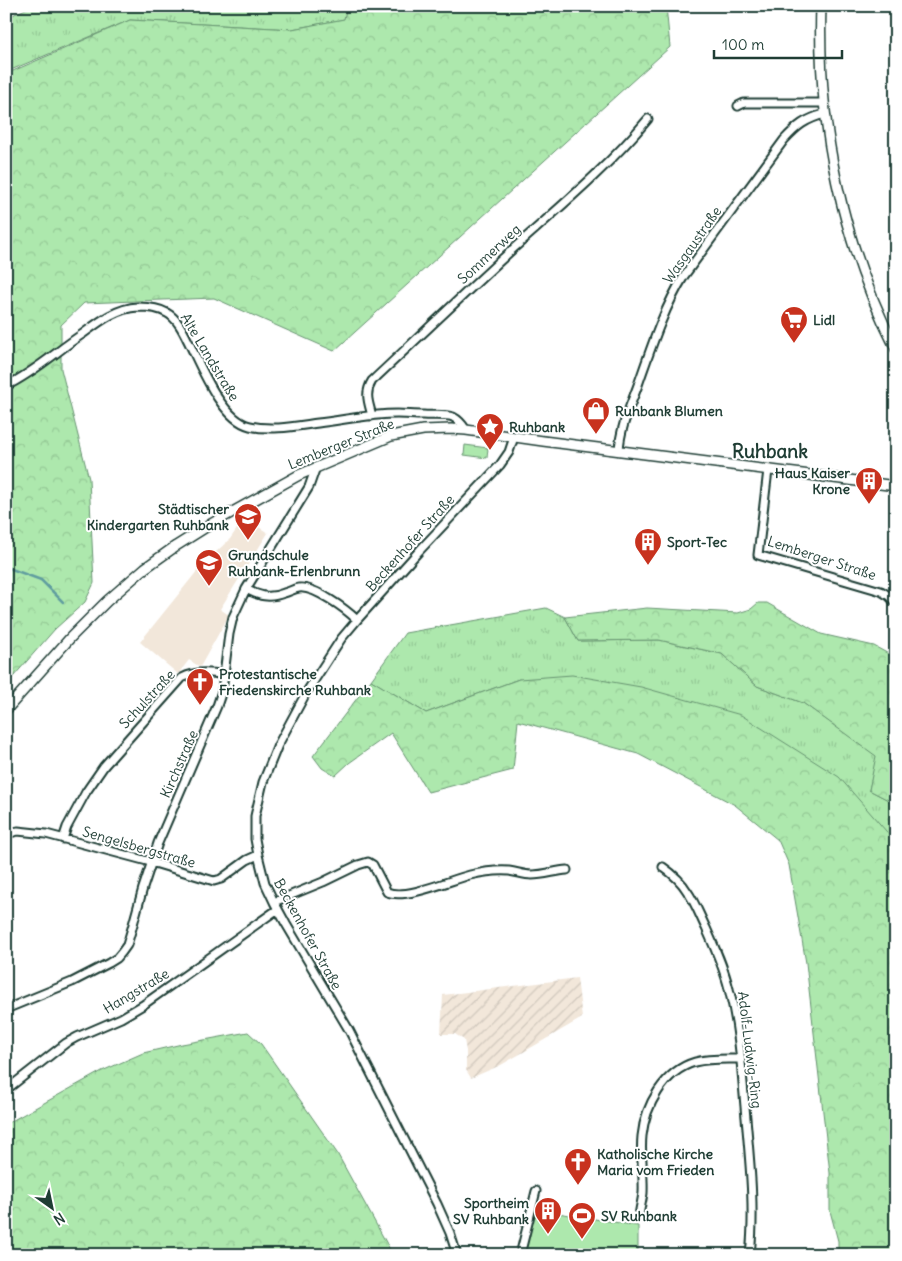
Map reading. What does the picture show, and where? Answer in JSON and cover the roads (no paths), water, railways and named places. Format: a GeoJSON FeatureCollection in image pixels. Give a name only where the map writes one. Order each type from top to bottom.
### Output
{"type":"FeatureCollection","features":[{"type":"Feature","properties":{"kind":"main road"},"geometry":{"type":"LineString","coordinates":[[821,6],[820,32],[824,103],[832,163],[846,223],[863,274],[896,349]]}},
{"type":"Feature","properties":{"kind":"main road","name":"Lemberger Straße"},"geometry":{"type":"LineString","coordinates":[[6,710],[71,637],[114,594],[176,546],[211,524],[299,475],[367,445],[399,434],[431,429],[466,430],[896,486]]}},
{"type":"Feature","properties":{"kind":"street"},"geometry":{"type":"LineString","coordinates":[[738,106],[744,103],[824,103]]}},
{"type":"Feature","properties":{"kind":"street","name":"Wasgaustraße"},"geometry":{"type":"LineString","coordinates":[[619,451],[622,431],[650,350],[670,300],[684,276],[784,140],[795,128],[805,121],[825,114]]}},
{"type":"Feature","properties":{"kind":"street","name":"Sommerweg"},"geometry":{"type":"LineString","coordinates":[[372,416],[367,394],[372,381],[610,159],[648,119]]}},
{"type":"Feature","properties":{"kind":"street","name":"Alte Landstraße"},"geometry":{"type":"LineString","coordinates":[[6,386],[25,375],[111,315],[136,307],[152,308],[162,310],[176,321],[216,395],[229,414],[242,424],[260,428],[272,428],[398,414],[454,417],[459,420],[466,430]]}},
{"type":"Feature","properties":{"kind":"street","name":"Beckenhofer Straße"},"geometry":{"type":"LineString","coordinates":[[457,1255],[438,1204],[349,1030],[274,902],[265,883],[255,839],[255,816],[270,762],[288,724],[341,640],[470,495],[500,465],[509,452],[514,437]]}},
{"type":"Feature","properties":{"kind":"street"},"geometry":{"type":"LineString","coordinates":[[224,675],[230,624],[236,607],[309,487],[316,467]]}},
{"type":"Feature","properties":{"kind":"street","name":"Lemberger Straße"},"geometry":{"type":"LineString","coordinates":[[768,470],[758,555],[881,591],[896,603]]}},
{"type":"Feature","properties":{"kind":"street"},"geometry":{"type":"LineString","coordinates":[[246,589],[260,596],[283,594],[296,589],[306,589],[326,598],[357,620]]}},
{"type":"Feature","properties":{"kind":"street","name":"Schulstraße"},"geometry":{"type":"LineString","coordinates":[[63,839],[86,792],[104,766],[182,678],[187,675],[206,672],[224,675]]}},
{"type":"Feature","properties":{"kind":"street","name":"Kirchstraße"},"geometry":{"type":"LineString","coordinates":[[6,1009],[72,982],[109,964],[117,958],[127,945],[151,862],[218,706],[224,675]]}},
{"type":"Feature","properties":{"kind":"street","name":"Sengelsbergstraße"},"geometry":{"type":"LineString","coordinates":[[6,834],[18,831],[63,839],[211,880],[218,880],[247,860],[258,855]]}},
{"type":"Feature","properties":{"kind":"street"},"geometry":{"type":"LineString","coordinates":[[274,902],[368,862],[373,865],[387,892],[390,894],[415,892],[484,872],[507,871],[535,875],[567,870]]}},
{"type":"Feature","properties":{"kind":"street","name":"Adolf-Ludwig-Ring"},"geometry":{"type":"LineString","coordinates":[[663,868],[673,874],[693,900],[718,956],[735,1013],[741,1059],[750,1174],[752,1215],[750,1255]]}},
{"type":"Feature","properties":{"kind":"street","name":"Hangstraße"},"geometry":{"type":"LineString","coordinates":[[6,1090],[66,1043],[77,1036],[121,1018],[143,1005],[278,909]]}},
{"type":"Feature","properties":{"kind":"street"},"geometry":{"type":"LineString","coordinates":[[639,1216],[643,1193],[641,1150],[644,1126],[651,1105],[663,1084],[677,1071],[694,1062],[741,1059]]}},
{"type":"Feature","properties":{"kind":"street"},"geometry":{"type":"LineString","coordinates":[[520,1255],[536,1191]]}},
{"type":"Feature","properties":{"kind":"waterway"},"geometry":{"type":"LineString","coordinates":[[6,567],[41,580],[63,602]]}},
{"type":"Feature","properties":{"kind":"place","name":"Lidl"},"geometry":{"type":"Point","coordinates":[794,344]}},
{"type":"Feature","properties":{"kind":"place","name":"Ruhbank Blumen"},"geometry":{"type":"Point","coordinates":[596,435]}},
{"type":"Feature","properties":{"kind":"place","name":"Ruhbank"},"geometry":{"type":"Point","coordinates":[490,451]}},
{"type":"Feature","properties":{"kind":"place","name":"Haus Kaiser Krone"},"geometry":{"type":"Point","coordinates":[869,505]}},
{"type":"Feature","properties":{"kind":"place","name":"Städtischer Kindergarten Ruhbank"},"geometry":{"type":"Point","coordinates":[248,541]}},
{"type":"Feature","properties":{"kind":"place","name":"Sport-Tec"},"geometry":{"type":"Point","coordinates":[648,566]}},
{"type":"Feature","properties":{"kind":"place","name":"Grundschule Ruhbank-Erlenbrunn"},"geometry":{"type":"Point","coordinates":[209,587]}},
{"type":"Feature","properties":{"kind":"place","name":"Protestantische Friedenskirche Ruhbank"},"geometry":{"type":"Point","coordinates":[200,706]}},
{"type":"Feature","properties":{"kind":"place","name":"Katholische Kirche Maria vom Frieden"},"geometry":{"type":"Point","coordinates":[578,1186]}},
{"type":"Feature","properties":{"kind":"place","name":"Sportheim SV Ruhbank"},"geometry":{"type":"Point","coordinates":[548,1235]}},
{"type":"Feature","properties":{"kind":"place","name":"SV Ruhbank"},"geometry":{"type":"Point","coordinates":[582,1240]}},
{"type":"Feature","properties":{"kind":"district","name":"Ruhbank"},"geometry":{"type":"Point","coordinates":[770,451]}}]}
